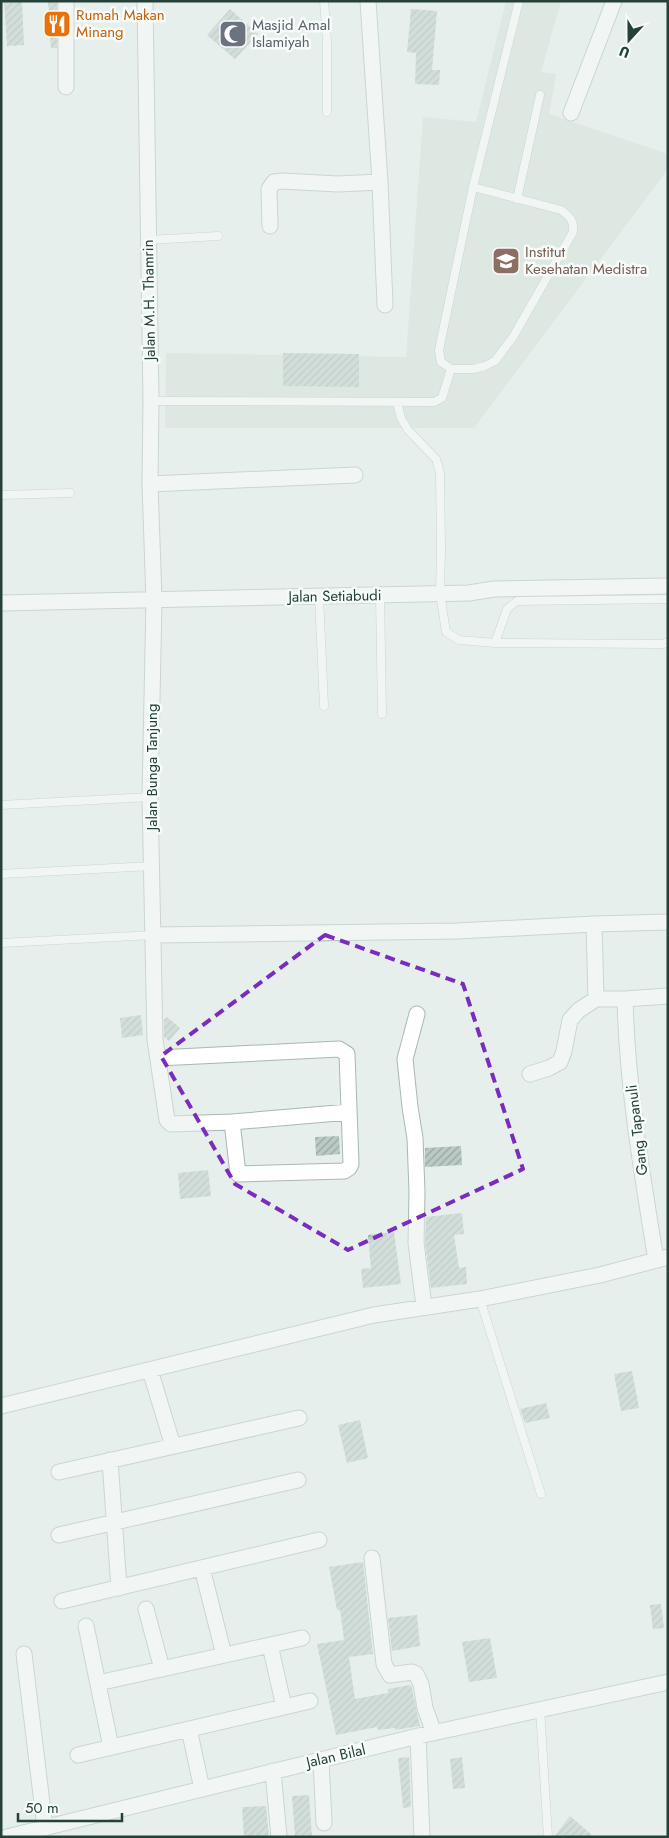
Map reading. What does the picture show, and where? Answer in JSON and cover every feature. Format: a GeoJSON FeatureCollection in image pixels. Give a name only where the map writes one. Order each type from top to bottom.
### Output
{"type":"FeatureCollection","features":[{"type":"Feature","properties":{"kind":"street"},"geometry":{"type":"LineString","coordinates":[[66,1],[66,87]]}},
{"type":"Feature","properties":{"kind":"street","name":"Jalan M.H. Thamrin"},"geometry":{"type":"LineString","coordinates":[[145,1],[151,401],[150,484],[154,600]]}},
{"type":"Feature","properties":{"kind":"street"},"geometry":{"type":"LineString","coordinates":[[368,1],[380,182],[385,305]]}},
{"type":"Feature","properties":{"kind":"street"},"geometry":{"type":"LineString","coordinates":[[571,112],[614,1]]}},
{"type":"Feature","properties":{"kind":"street"},"geometry":{"type":"LineString","coordinates":[[270,226],[269,189],[274,182],[338,184],[380,182]]}},
{"type":"Feature","properties":{"kind":"street"},"geometry":{"type":"LineString","coordinates":[[150,484],[355,475]]}},
{"type":"Feature","properties":{"kind":"street","name":"Jalan Setiabudi"},"geometry":{"type":"LineString","coordinates":[[1,603],[469,593],[494,590],[668,586]]}},
{"type":"Feature","properties":{"kind":"street","name":"Jalan Bunga Tanjung"},"geometry":{"type":"LineString","coordinates":[[154,600],[150,797],[155,1040],[169,1123],[232,1122]]}},
{"type":"Feature","properties":{"kind":"street"},"geometry":{"type":"LineString","coordinates":[[153,935],[453,931],[668,922]]}},
{"type":"Feature","properties":{"kind":"street"},"geometry":{"type":"LineString","coordinates":[[594,924],[596,999]]}},
{"type":"Feature","properties":{"kind":"street"},"geometry":{"type":"LineString","coordinates":[[530,1074],[560,1062],[570,1020],[579,1010],[596,999],[668,996]]}},
{"type":"Feature","properties":{"kind":"street","name":"Gang Tapanuli"},"geometry":{"type":"LineString","coordinates":[[625,999],[637,1142],[662,1258]]}},
{"type":"Feature","properties":{"kind":"street"},"geometry":{"type":"LineString","coordinates":[[417,1014],[406,1059],[410,1108],[415,1138],[416,1243],[424,1306]]}},
{"type":"Feature","properties":{"kind":"street"},"geometry":{"type":"LineString","coordinates":[[158,1058],[339,1049],[348,1054],[351,1164],[349,1168],[344,1170],[238,1174],[232,1122],[349,1112]]}},
{"type":"Feature","properties":{"kind":"street"},"geometry":{"type":"LineString","coordinates":[[1,1406],[341,1322],[424,1306],[480,1299],[600,1275],[662,1258]]}},
{"type":"Feature","properties":{"kind":"street"},"geometry":{"type":"LineString","coordinates":[[150,1370],[173,1446]]}},
{"type":"Feature","properties":{"kind":"street"},"geometry":{"type":"LineString","coordinates":[[58,1472],[299,1418]]}},
{"type":"Feature","properties":{"kind":"street"},"geometry":{"type":"LineString","coordinates":[[110,1460],[119,1588]]}},
{"type":"Feature","properties":{"kind":"street"},"geometry":{"type":"LineString","coordinates":[[59,1535],[298,1480]]}},
{"type":"Feature","properties":{"kind":"street"},"geometry":{"type":"LineString","coordinates":[[62,1601],[319,1540]]}},
{"type":"Feature","properties":{"kind":"street"},"geometry":{"type":"LineString","coordinates":[[372,1558],[384,1664],[389,1675],[412,1672],[416,1674],[421,1684],[425,1708],[434,1733]]}},
{"type":"Feature","properties":{"kind":"street"},"geometry":{"type":"LineString","coordinates":[[202,1568],[224,1655]]}},
{"type":"Feature","properties":{"kind":"street"},"geometry":{"type":"LineString","coordinates":[[146,1609],[162,1669]]}},
{"type":"Feature","properties":{"kind":"street"},"geometry":{"type":"LineString","coordinates":[[86,1626],[111,1747]]}},
{"type":"Feature","properties":{"kind":"street"},"geometry":{"type":"LineString","coordinates":[[98,1683],[302,1638]]}},
{"type":"Feature","properties":{"kind":"street"},"geometry":{"type":"LineString","coordinates":[[270,1645],[284,1707]]}},
{"type":"Feature","properties":{"kind":"street"},"geometry":{"type":"LineString","coordinates":[[24,1654],[45,1828]]}},
{"type":"Feature","properties":{"kind":"street","name":"Jalan Bilal"},"geometry":{"type":"LineString","coordinates":[[7,1837],[418,1736],[668,1682]]}},
{"type":"Feature","properties":{"kind":"street"},"geometry":{"type":"LineString","coordinates":[[78,1755],[310,1701]]}},
{"type":"Feature","properties":{"kind":"street"},"geometry":{"type":"LineString","coordinates":[[189,1729],[202,1789]]}},
{"type":"Feature","properties":{"kind":"street"},"geometry":{"type":"LineString","coordinates":[[418,1736],[422,1837]]}},
{"type":"Feature","properties":{"kind":"street"},"geometry":{"type":"LineString","coordinates":[[321,1760],[324,1823]]}},
{"type":"Feature","properties":{"kind":"street"},"geometry":{"type":"LineString","coordinates":[[273,1771],[279,1837]]}},
{"type":"Feature","properties":{"kind":"lane"},"geometry":{"type":"LineString","coordinates":[[324,1],[327,42],[327,112]]}},
{"type":"Feature","properties":{"kind":"lane"},"geometry":{"type":"LineString","coordinates":[[473,187],[561,210],[570,217],[574,224],[573,232],[512,337],[495,361],[485,366],[474,368],[451,369],[441,362],[439,350],[473,187],[519,1]]}},
{"type":"Feature","properties":{"kind":"lane"},"geometry":{"type":"LineString","coordinates":[[517,199],[540,96]]}},
{"type":"Feature","properties":{"kind":"lane"},"geometry":{"type":"LineString","coordinates":[[148,240],[218,236]]}},
{"type":"Feature","properties":{"kind":"lane"},"geometry":{"type":"LineString","coordinates":[[151,401],[439,401],[442,398],[451,369]]}},
{"type":"Feature","properties":{"kind":"lane"},"geometry":{"type":"LineString","coordinates":[[397,402],[401,418],[408,430],[436,458],[440,473],[440,593],[446,632],[458,640],[495,643],[663,644],[668,642]]}},
{"type":"Feature","properties":{"kind":"lane"},"geometry":{"type":"LineString","coordinates":[[1,495],[70,493]]}},
{"type":"Feature","properties":{"kind":"lane"},"geometry":{"type":"LineString","coordinates":[[380,595],[382,714]]}},
{"type":"Feature","properties":{"kind":"lane"},"geometry":{"type":"LineString","coordinates":[[319,596],[324,706]]}},
{"type":"Feature","properties":{"kind":"lane"},"geometry":{"type":"LineString","coordinates":[[495,643],[507,609],[517,601],[668,599]]}},
{"type":"Feature","properties":{"kind":"lane"},"geometry":{"type":"LineString","coordinates":[[1,805],[150,797]]}},
{"type":"Feature","properties":{"kind":"lane"},"geometry":{"type":"LineString","coordinates":[[1,874],[152,866]]}},
{"type":"Feature","properties":{"kind":"lane"},"geometry":{"type":"LineString","coordinates":[[1,943],[153,935]]}},
{"type":"Feature","properties":{"kind":"lane"},"geometry":{"type":"LineString","coordinates":[[480,1299],[541,1494]]}},
{"type":"Feature","properties":{"kind":"lane"},"geometry":{"type":"LineString","coordinates":[[540,1709],[548,1837]]}},
{"type":"Feature","properties":{"kind":"highlighted area"},"geometry":{"type":"Polygon","coordinates":[[[325,935],[463,984],[523,1169],[348,1250],[235,1184],[161,1056],[325,935]]]}},
{"type":"Feature","properties":{"kind":"shaded area","name":"Institut Kesehatan Medistra"},"geometry":{"type":"Polygon","coordinates":[[[506,1],[561,1],[541,72],[556,74],[549,114],[668,154],[668,169],[474,428],[165,428],[166,353],[406,357],[423,117],[476,122],[506,1]]]}},
{"type":"Feature","properties":{"kind":"building"},"geometry":{"type":"Polygon","coordinates":[[[4,1],[22,1],[24,45],[7,46],[4,1]]]}},
{"type":"Feature","properties":{"kind":"building"},"geometry":{"type":"Polygon","coordinates":[[[48,1],[57,1],[57,48],[51,48],[48,1]]]}},
{"type":"Feature","properties":{"kind":"building","name":"Masjid Amal Islamiyah"},"geometry":{"type":"Polygon","coordinates":[[[230,9],[258,34],[235,59],[207,35],[230,9]]]}},
{"type":"Feature","properties":{"kind":"building"},"geometry":{"type":"Polygon","coordinates":[[[411,9],[437,11],[432,70],[440,70],[439,85],[415,84],[416,53],[407,52],[411,9]]]}},
{"type":"Feature","properties":{"kind":"building"},"geometry":{"type":"Polygon","coordinates":[[[283,353],[359,354],[359,387],[283,386],[283,353]]]}},
{"type":"Feature","properties":{"kind":"building"},"geometry":{"type":"Polygon","coordinates":[[[141,1015],[143,1035],[122,1038],[120,1018],[141,1015]]]}},
{"type":"Feature","properties":{"kind":"building"},"geometry":{"type":"Polygon","coordinates":[[[167,1017],[180,1028],[169,1041],[164,1037],[164,1020],[167,1017]]]}},
{"type":"Feature","properties":{"kind":"building"},"geometry":{"type":"Polygon","coordinates":[[[339,1136],[340,1154],[316,1156],[315,1137],[339,1136]]]}},
{"type":"Feature","properties":{"kind":"building"},"geometry":{"type":"Polygon","coordinates":[[[461,1146],[462,1165],[425,1167],[425,1148],[461,1146]]]}},
{"type":"Feature","properties":{"kind":"building"},"geometry":{"type":"Polygon","coordinates":[[[208,1170],[211,1196],[180,1199],[178,1173],[208,1170]]]}},
{"type":"Feature","properties":{"kind":"building"},"geometry":{"type":"Polygon","coordinates":[[[462,1213],[464,1234],[454,1235],[459,1268],[466,1267],[467,1284],[431,1288],[425,1242],[426,1217],[462,1213]]]}},
{"type":"Feature","properties":{"kind":"building"},"geometry":{"type":"Polygon","coordinates":[[[394,1232],[401,1284],[363,1288],[361,1269],[371,1268],[368,1235],[394,1232]]]}},
{"type":"Feature","properties":{"kind":"building"},"geometry":{"type":"Polygon","coordinates":[[[632,1371],[639,1408],[621,1411],[614,1374],[632,1371]]]}},
{"type":"Feature","properties":{"kind":"building"},"geometry":{"type":"Polygon","coordinates":[[[546,1403],[550,1418],[525,1423],[520,1409],[546,1403]]]}},
{"type":"Feature","properties":{"kind":"building"},"geometry":{"type":"Polygon","coordinates":[[[360,1420],[368,1458],[347,1463],[338,1425],[360,1420]]]}},
{"type":"Feature","properties":{"kind":"building"},"geometry":{"type":"Polygon","coordinates":[[[363,1562],[373,1654],[349,1657],[355,1699],[388,1693],[388,1689],[411,1685],[420,1726],[395,1730],[395,1728],[378,1730],[377,1727],[336,1735],[317,1644],[344,1640],[340,1610],[337,1610],[329,1567],[363,1562]]]}},
{"type":"Feature","properties":{"kind":"building"},"geometry":{"type":"Polygon","coordinates":[[[661,1604],[664,1628],[653,1629],[650,1605],[661,1604]]]}},
{"type":"Feature","properties":{"kind":"building"},"geometry":{"type":"Polygon","coordinates":[[[417,1615],[420,1646],[392,1651],[388,1618],[417,1615]]]}},
{"type":"Feature","properties":{"kind":"building"},"geometry":{"type":"Polygon","coordinates":[[[490,1638],[497,1678],[469,1682],[462,1642],[490,1638]]]}},
{"type":"Feature","properties":{"kind":"building"},"geometry":{"type":"Polygon","coordinates":[[[409,1757],[411,1807],[403,1808],[398,1758],[409,1757]]]}},
{"type":"Feature","properties":{"kind":"building"},"geometry":{"type":"Polygon","coordinates":[[[462,1757],[465,1788],[453,1789],[450,1759],[462,1757]]]}},
{"type":"Feature","properties":{"kind":"building"},"geometry":{"type":"Polygon","coordinates":[[[309,1795],[312,1837],[295,1837],[292,1796],[309,1795]]]}},
{"type":"Feature","properties":{"kind":"building"},"geometry":{"type":"Polygon","coordinates":[[[266,1806],[269,1837],[244,1837],[242,1807],[266,1806]]]}},
{"type":"Feature","properties":{"kind":"building"},"geometry":{"type":"Polygon","coordinates":[[[570,1816],[594,1837],[554,1837],[570,1816]]]}},
{"type":"Feature","properties":{"kind":"place","name":"Rumah Makan Minang"},"geometry":{"type":"Point","coordinates":[57,24]}},
{"type":"Feature","properties":{"kind":"place","name":"Masjid Amal Islamiyah"},"geometry":{"type":"Point","coordinates":[233,34]}},
{"type":"Feature","properties":{"kind":"place","name":"Institut Kesehatan Medistra"},"geometry":{"type":"Point","coordinates":[506,261]}}]}
